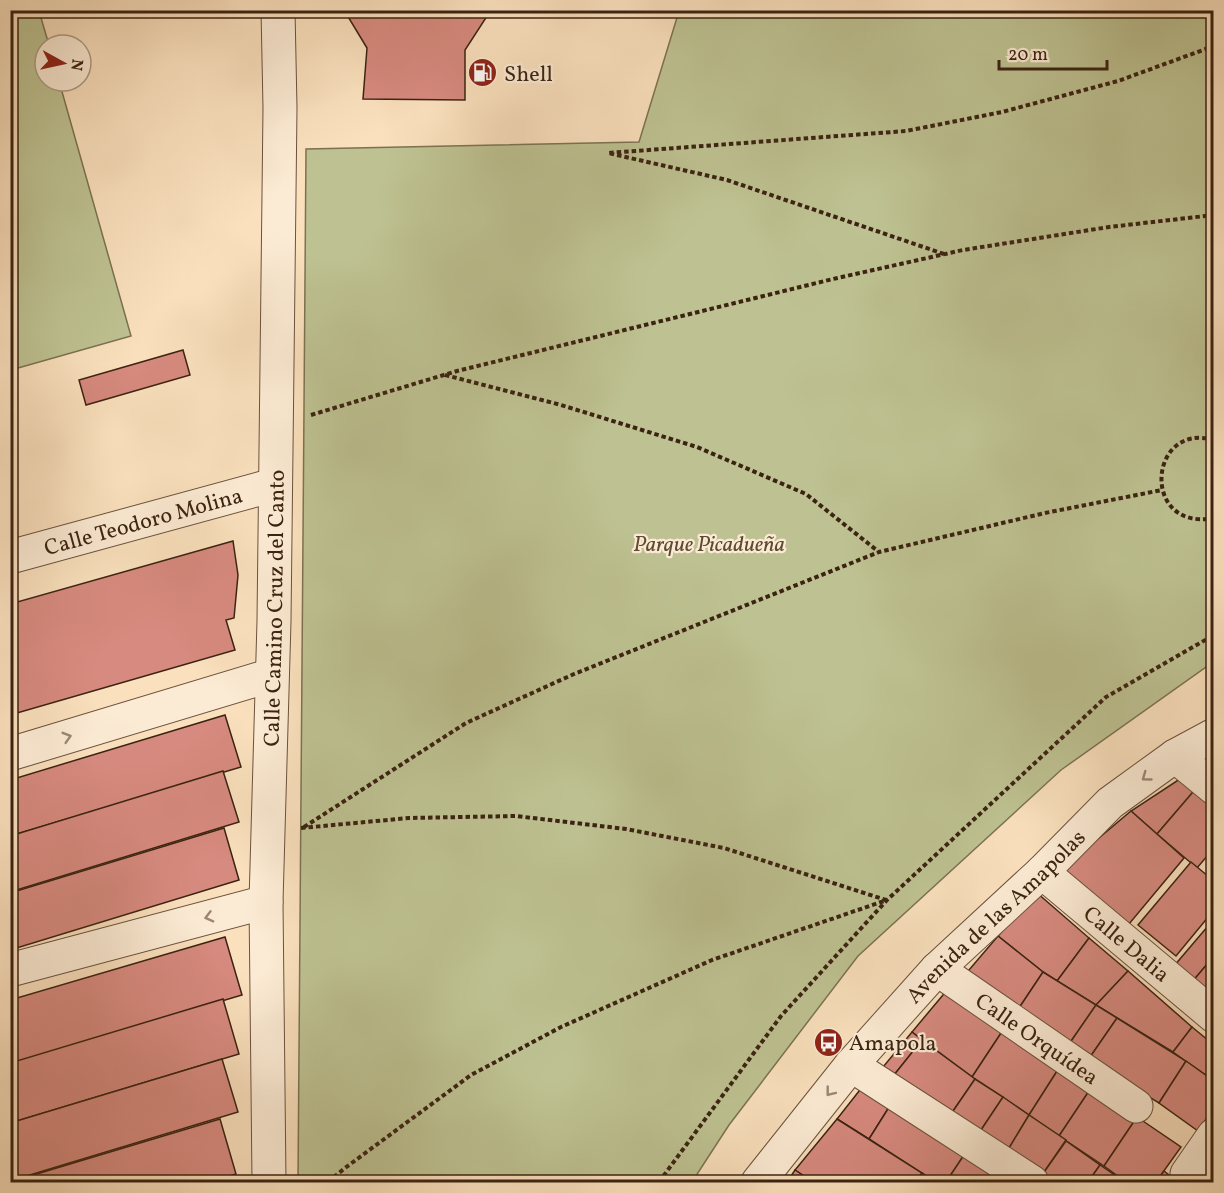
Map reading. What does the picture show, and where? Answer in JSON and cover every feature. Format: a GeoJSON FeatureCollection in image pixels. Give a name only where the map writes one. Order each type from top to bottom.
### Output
{"type":"FeatureCollection","features":[{"type":"Feature","properties":{"kind":"street","name":"Calle Camino Cruz del Canto"},"geometry":{"type":"LineString","coordinates":[[269,1182],[266,902],[274,485],[268,114],[275,18]]}},
{"type":"Feature","properties":{"kind":"street","name":"Calle Teodoro Molina"},"geometry":{"type":"LineString","coordinates":[[10,557],[274,485]]}},
{"type":"Feature","properties":{"kind":"street"},"geometry":{"type":"LineString","coordinates":[[10,754],[272,675]]}},
{"type":"Feature","properties":{"kind":"street","name":"Avenida de las Amapolas"},"geometry":{"type":"LineString","coordinates":[[758,1182],[851,1065],[937,969],[1042,872],[1110,803],[1175,756],[1214,735]]}},
{"type":"Feature","properties":{"kind":"street"},"geometry":{"type":"LineString","coordinates":[[1175,756],[1214,788]]}},
{"type":"Feature","properties":{"kind":"street","name":"Calle Dalia"},"geometry":{"type":"LineString","coordinates":[[1042,872],[1214,1016]]}},
{"type":"Feature","properties":{"kind":"street"},"geometry":{"type":"LineString","coordinates":[[10,970],[266,902]]}},
{"type":"Feature","properties":{"kind":"street","name":"Calle Orquídea"},"geometry":{"type":"LineString","coordinates":[[937,969],[1136,1106]]}},
{"type":"Feature","properties":{"kind":"street"},"geometry":{"type":"LineString","coordinates":[[851,1065],[1032,1182]]}},
{"type":"Feature","properties":{"kind":"street"},"geometry":{"type":"LineString","coordinates":[[1187,1174],[1214,1135]]}},
{"type":"Feature","properties":{"kind":"path"},"geometry":{"type":"LineString","coordinates":[[944,254],[727,180],[608,153],[906,131],[1002,112],[1118,81],[1214,46]]}},
{"type":"Feature","properties":{"kind":"path"},"geometry":{"type":"LineString","coordinates":[[304,417],[444,375],[944,254],[1109,227],[1214,215]]}},
{"type":"Feature","properties":{"kind":"path"},"geometry":{"type":"LineString","coordinates":[[444,375],[561,405],[697,447],[806,495],[879,552]]}},
{"type":"Feature","properties":{"kind":"path"},"geometry":{"type":"LineString","coordinates":[[1214,440],[1193,438],[1181,443],[1170,452],[1163,463],[1160,476],[1167,502],[1177,512],[1190,518],[1203,520],[1214,518]]}},
{"type":"Feature","properties":{"kind":"path"},"geometry":{"type":"LineString","coordinates":[[887,900],[724,849],[626,829],[516,816],[409,818],[301,828],[466,723],[574,674],[879,552],[1045,513],[1162,490]]}},
{"type":"Feature","properties":{"kind":"path"},"geometry":{"type":"LineString","coordinates":[[659,1182],[781,1016],[887,900],[1106,697],[1214,635]]}},
{"type":"Feature","properties":{"kind":"path"},"geometry":{"type":"LineString","coordinates":[[328,1182],[471,1075],[561,1027],[712,960],[887,900]]}},
{"type":"Feature","properties":{"kind":"green space"},"geometry":{"type":"Polygon","coordinates":[[[11,10],[39,11],[45,33],[33,33],[33,93],[62,93],[131,336],[11,370],[11,10]]]}},
{"type":"Feature","properties":{"kind":"green space","name":"Parque Picadueña"},"geometry":{"type":"Polygon","coordinates":[[[679,11],[1213,11],[1213,662],[1061,770],[858,956],[729,1125],[692,1182],[298,1182],[306,149],[639,142],[679,11]]]}},
{"type":"Feature","properties":{"kind":"building"},"geometry":{"type":"Polygon","coordinates":[[[347,10],[491,10],[465,50],[465,100],[363,99],[367,48],[347,15],[347,10]]]}},
{"type":"Feature","properties":{"kind":"building"},"geometry":{"type":"Polygon","coordinates":[[[183,350],[190,375],[86,405],[79,380],[183,350]]]}},
{"type":"Feature","properties":{"kind":"building"},"geometry":{"type":"Polygon","coordinates":[[[233,541],[238,575],[234,618],[226,620],[235,650],[10,715],[10,604],[233,541]]]}},
{"type":"Feature","properties":{"kind":"building"},"geometry":{"type":"Polygon","coordinates":[[[225,715],[241,767],[10,836],[10,780],[225,715]]]}},
{"type":"Feature","properties":{"kind":"building"},"geometry":{"type":"Polygon","coordinates":[[[223,771],[239,822],[10,892],[10,836],[223,771]]]}},
{"type":"Feature","properties":{"kind":"building"},"geometry":{"type":"Polygon","coordinates":[[[1186,775],[1199,785],[1157,834],[1131,811],[1186,775]]]}},
{"type":"Feature","properties":{"kind":"building"},"geometry":{"type":"Polygon","coordinates":[[[1199,785],[1214,797],[1214,848],[1197,868],[1157,834],[1199,785]]]}},
{"type":"Feature","properties":{"kind":"building"},"geometry":{"type":"Polygon","coordinates":[[[1131,811],[1184,858],[1129,924],[1061,870],[1131,811]]]}},
{"type":"Feature","properties":{"kind":"building"},"geometry":{"type":"Polygon","coordinates":[[[224,828],[239,880],[10,950],[10,893],[224,828]]]}},
{"type":"Feature","properties":{"kind":"building"},"geometry":{"type":"Polygon","coordinates":[[[1191,862],[1214,881],[1214,910],[1176,956],[1138,925],[1191,862]]]}},
{"type":"Feature","properties":{"kind":"building"},"geometry":{"type":"Polygon","coordinates":[[[1036,892],[1089,938],[1057,981],[998,936],[1036,892]]]}},
{"type":"Feature","properties":{"kind":"building"},"geometry":{"type":"Polygon","coordinates":[[[1214,919],[1214,956],[1192,982],[1174,966],[1214,919]]]}},
{"type":"Feature","properties":{"kind":"building"},"geometry":{"type":"Polygon","coordinates":[[[998,936],[1043,972],[1019,1008],[963,977],[998,936]]]}},
{"type":"Feature","properties":{"kind":"building"},"geometry":{"type":"Polygon","coordinates":[[[225,937],[242,995],[10,1064],[10,1000],[225,937]]]}},
{"type":"Feature","properties":{"kind":"building"},"geometry":{"type":"Polygon","coordinates":[[[1089,938],[1128,971],[1096,1005],[1057,981],[1089,938]]]}},
{"type":"Feature","properties":{"kind":"building"},"geometry":{"type":"Polygon","coordinates":[[[1214,956],[1214,997],[1192,982],[1214,956]]]}},
{"type":"Feature","properties":{"kind":"building"},"geometry":{"type":"Polygon","coordinates":[[[1128,971],[1192,1027],[1173,1052],[1096,1005],[1128,971]]]}},
{"type":"Feature","properties":{"kind":"building"},"geometry":{"type":"Polygon","coordinates":[[[1043,972],[1096,1005],[1067,1047],[1019,1008],[1043,972]]]}},
{"type":"Feature","properties":{"kind":"building"},"geometry":{"type":"Polygon","coordinates":[[[948,989],[1005,1027],[972,1077],[912,1032],[948,989]]]}},
{"type":"Feature","properties":{"kind":"building"},"geometry":{"type":"Polygon","coordinates":[[[223,999],[239,1054],[10,1123],[10,1063],[223,999]]]}},
{"type":"Feature","properties":{"kind":"building"},"geometry":{"type":"Polygon","coordinates":[[[1096,1005],[1117,1018],[1088,1060],[1067,1047],[1096,1005]]]}},
{"type":"Feature","properties":{"kind":"building"},"geometry":{"type":"Polygon","coordinates":[[[1117,1018],[1186,1061],[1159,1103],[1088,1060],[1117,1018]]]}},
{"type":"Feature","properties":{"kind":"building"},"geometry":{"type":"Polygon","coordinates":[[[1005,1027],[1059,1068],[1029,1115],[972,1077],[1005,1027]]]}},
{"type":"Feature","properties":{"kind":"building"},"geometry":{"type":"Polygon","coordinates":[[[1192,1027],[1214,1045],[1214,1081],[1173,1052],[1192,1027]]]}},
{"type":"Feature","properties":{"kind":"building"},"geometry":{"type":"Polygon","coordinates":[[[912,1032],[922,1040],[894,1075],[883,1067],[912,1032]]]}},
{"type":"Feature","properties":{"kind":"building"},"geometry":{"type":"Polygon","coordinates":[[[922,1040],[975,1079],[951,1114],[894,1075],[922,1040]]]}},
{"type":"Feature","properties":{"kind":"building"},"geometry":{"type":"Polygon","coordinates":[[[222,1059],[238,1112],[10,1181],[10,1123],[222,1059]]]}},
{"type":"Feature","properties":{"kind":"building"},"geometry":{"type":"Polygon","coordinates":[[[1186,1061],[1214,1081],[1214,1108],[1198,1131],[1159,1103],[1186,1061]]]}},
{"type":"Feature","properties":{"kind":"building"},"geometry":{"type":"Polygon","coordinates":[[[1059,1068],[1091,1088],[1059,1136],[1029,1115],[1059,1068]]]}},
{"type":"Feature","properties":{"kind":"building"},"geometry":{"type":"Polygon","coordinates":[[[975,1079],[1003,1097],[979,1133],[951,1114],[975,1079]]]}},
{"type":"Feature","properties":{"kind":"building"},"geometry":{"type":"Polygon","coordinates":[[[863,1086],[891,1104],[869,1139],[837,1119],[863,1086]]]}},
{"type":"Feature","properties":{"kind":"building"},"geometry":{"type":"Polygon","coordinates":[[[1091,1088],[1137,1117],[1104,1166],[1059,1136],[1091,1088]]]}},
{"type":"Feature","properties":{"kind":"building"},"geometry":{"type":"Polygon","coordinates":[[[1003,1097],[1029,1115],[1006,1153],[979,1133],[1003,1097]]]}},
{"type":"Feature","properties":{"kind":"building"},"geometry":{"type":"Polygon","coordinates":[[[891,1104],[966,1152],[946,1182],[935,1182],[869,1139],[891,1104]]]}},
{"type":"Feature","properties":{"kind":"building"},"geometry":{"type":"Polygon","coordinates":[[[1029,1115],[1066,1140],[1042,1175],[1006,1153],[1029,1115]]]}},
{"type":"Feature","properties":{"kind":"building"},"geometry":{"type":"Polygon","coordinates":[[[1137,1117],[1181,1147],[1156,1182],[1126,1182],[1104,1166],[1137,1117]]]}},
{"type":"Feature","properties":{"kind":"building"},"geometry":{"type":"Polygon","coordinates":[[[220,1119],[236,1174],[209,1182],[10,1182],[220,1119]]]}},
{"type":"Feature","properties":{"kind":"building"},"geometry":{"type":"Polygon","coordinates":[[[837,1119],[922,1173],[915,1182],[813,1182],[795,1170],[837,1119]]]}},
{"type":"Feature","properties":{"kind":"building"},"geometry":{"type":"Polygon","coordinates":[[[1066,1141],[1100,1165],[1088,1182],[1053,1182],[1042,1175],[1066,1141]]]}},
{"type":"Feature","properties":{"kind":"building"},"geometry":{"type":"Polygon","coordinates":[[[1214,1151],[1214,1182],[1208,1182],[1197,1173],[1214,1151]]]}},
{"type":"Feature","properties":{"kind":"building"},"geometry":{"type":"Polygon","coordinates":[[[966,1152],[999,1173],[992,1182],[946,1182],[966,1152]]]}},
{"type":"Feature","properties":{"kind":"building"},"geometry":{"type":"Polygon","coordinates":[[[1100,1165],[1119,1178],[1115,1182],[1088,1182],[1100,1165]]]}},
{"type":"Feature","properties":{"kind":"building"},"geometry":{"type":"Polygon","coordinates":[[[795,1170],[813,1182],[787,1182],[795,1170]]]}},
{"type":"Feature","properties":{"kind":"building"},"geometry":{"type":"Polygon","coordinates":[[[1164,1171],[1178,1182],[1156,1182],[1164,1171]]]}},
{"type":"Feature","properties":{"kind":"building"},"geometry":{"type":"Polygon","coordinates":[[[922,1173],[936,1182],[915,1182],[922,1173]]]}},
{"type":"Feature","properties":{"kind":"place","name":"Shell"},"geometry":{"type":"Point","coordinates":[483,73]}},
{"type":"Feature","properties":{"kind":"place","name":"Amapola"},"geometry":{"type":"Point","coordinates":[828,1042]}}]}
